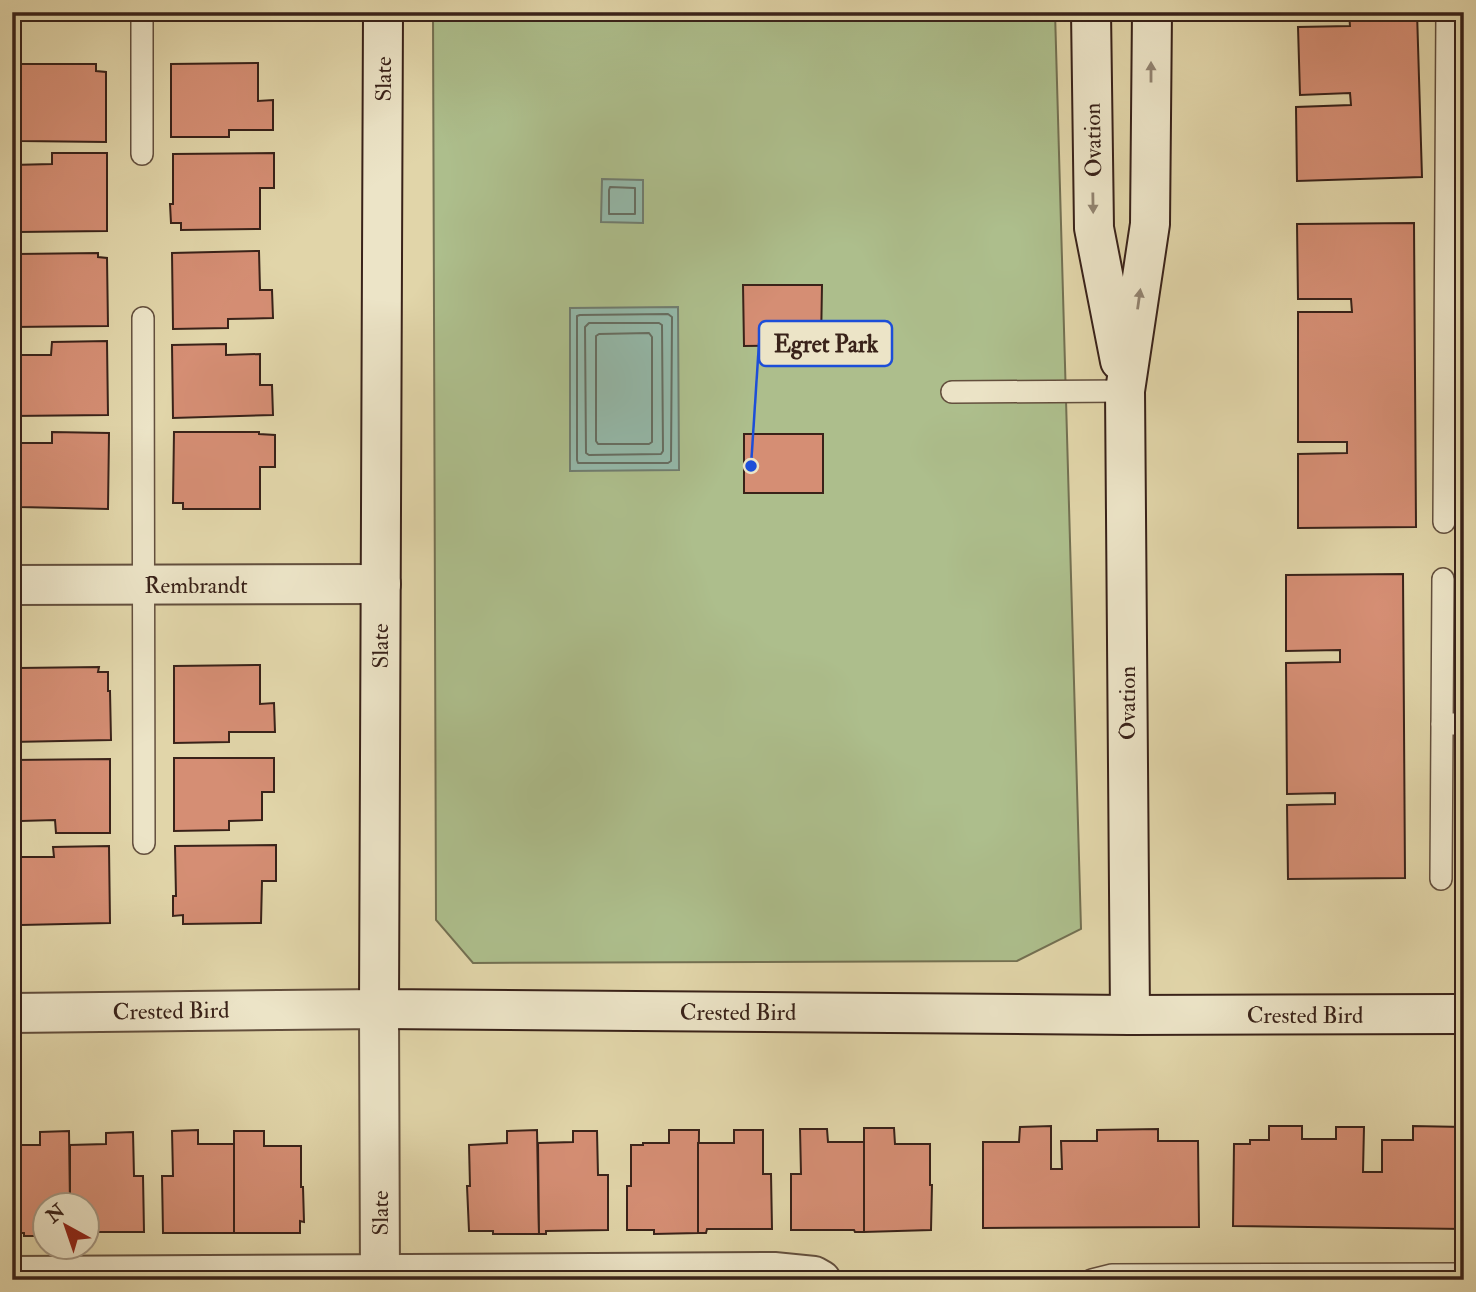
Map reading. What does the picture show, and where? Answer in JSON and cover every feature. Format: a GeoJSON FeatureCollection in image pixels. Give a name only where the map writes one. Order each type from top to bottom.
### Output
{"type":"FeatureCollection","features":[{"type":"Feature","properties":{"kind":"street","name":"Slate"},"geometry":{"type":"LineString","coordinates":[[380,1278],[383,12]]}},
{"type":"Feature","properties":{"kind":"street","name":"Ovation"},"geometry":{"type":"LineString","coordinates":[[1091,12],[1094,228],[1125,391]]}},
{"type":"Feature","properties":{"kind":"street","name":"Ovation"},"geometry":{"type":"LineString","coordinates":[[1130,1015],[1125,391],[1150,224],[1152,12]]}},
{"type":"Feature","properties":{"kind":"street","name":"Rembrandt"},"geometry":{"type":"LineString","coordinates":[[12,585],[381,584]]}},
{"type":"Feature","properties":{"kind":"street","name":"Crested Bird"},"geometry":{"type":"LineString","coordinates":[[12,1013],[379,1009],[1130,1015],[1464,1014]]}},
{"type":"Feature","properties":{"kind":"street"},"geometry":{"type":"LineString","coordinates":[[12,1276],[380,1278],[774,1272],[814,1276],[821,1280]]}},
{"type":"Feature","properties":{"kind":"lane"},"geometry":{"type":"LineString","coordinates":[[142,12],[142,154]]}},
{"type":"Feature","properties":{"kind":"lane"},"geometry":{"type":"LineString","coordinates":[[1444,522],[1454,350],[1447,12]]}},
{"type":"Feature","properties":{"kind":"lane"},"geometry":{"type":"LineString","coordinates":[[143,318],[144,843]]}},
{"type":"Feature","properties":{"kind":"lane"},"geometry":{"type":"LineString","coordinates":[[952,392],[1125,391]]}},
{"type":"Feature","properties":{"kind":"lane"},"geometry":{"type":"LineString","coordinates":[[1441,879],[1443,579]]}},
{"type":"Feature","properties":{"kind":"lane"},"geometry":{"type":"LineString","coordinates":[[1442,724],[1464,724]]}},
{"type":"Feature","properties":{"kind":"lane"},"geometry":{"type":"LineString","coordinates":[[1093,1280],[1112,1275],[1464,1274]]}},
{"type":"Feature","properties":{"kind":"green space"},"geometry":{"type":"Polygon","coordinates":[[[433,12],[1055,12],[1081,929],[1017,961],[473,963],[436,920],[433,12]]]}},
{"type":"Feature","properties":{"kind":"water"},"geometry":{"type":"Polygon","coordinates":[[[602,179],[643,180],[643,223],[601,222],[602,179]]]}},
{"type":"Feature","properties":{"kind":"water"},"geometry":{"type":"Polygon","coordinates":[[[678,307],[679,470],[570,471],[570,308],[678,307]]]}},
{"type":"Feature","properties":{"kind":"building"},"geometry":{"type":"Polygon","coordinates":[[[1349,12],[1417,12],[1422,177],[1297,181],[1296,107],[1351,105],[1350,93],[1300,95],[1298,27],[1350,26],[1349,12]]]}},
{"type":"Feature","properties":{"kind":"building"},"geometry":{"type":"Polygon","coordinates":[[[258,63],[258,101],[273,100],[273,130],[229,130],[229,137],[171,137],[171,64],[258,63]]]}},
{"type":"Feature","properties":{"kind":"building"},"geometry":{"type":"Polygon","coordinates":[[[21,64],[96,64],[96,71],[106,72],[106,142],[21,141],[21,137],[12,137],[12,106],[21,105],[21,64]]]}},
{"type":"Feature","properties":{"kind":"building"},"geometry":{"type":"Polygon","coordinates":[[[52,153],[107,153],[107,231],[19,232],[19,193],[12,193],[12,165],[52,164],[52,153]]]}},
{"type":"Feature","properties":{"kind":"building"},"geometry":{"type":"Polygon","coordinates":[[[274,153],[274,188],[260,188],[260,229],[181,230],[181,223],[171,223],[173,154],[274,153]]]}},
{"type":"Feature","properties":{"kind":"building"},"geometry":{"type":"Polygon","coordinates":[[[1414,223],[1416,527],[1298,528],[1298,454],[1347,453],[1347,442],[1298,442],[1298,312],[1352,312],[1351,299],[1298,299],[1297,224],[1414,223]]]}},
{"type":"Feature","properties":{"kind":"building"},"geometry":{"type":"Polygon","coordinates":[[[259,251],[260,290],[272,290],[273,318],[228,319],[228,328],[173,329],[172,253],[259,251]]]}},
{"type":"Feature","properties":{"kind":"building"},"geometry":{"type":"Polygon","coordinates":[[[98,253],[98,257],[107,258],[108,326],[12,327],[12,295],[19,295],[18,254],[98,253]]]}},
{"type":"Feature","properties":{"kind":"building"},"geometry":{"type":"Polygon","coordinates":[[[743,285],[822,285],[821,345],[744,346],[743,285]]]}},
{"type":"Feature","properties":{"kind":"building"},"geometry":{"type":"Polygon","coordinates":[[[107,341],[108,415],[12,416],[12,387],[20,386],[19,355],[51,355],[52,342],[107,341]]]}},
{"type":"Feature","properties":{"kind":"building"},"geometry":{"type":"Polygon","coordinates":[[[226,344],[226,355],[260,354],[260,385],[272,385],[273,415],[173,418],[172,345],[226,344]]]}},
{"type":"Feature","properties":{"kind":"building"},"geometry":{"type":"Polygon","coordinates":[[[52,432],[109,433],[108,509],[20,507],[21,473],[12,473],[12,443],[52,443],[52,432]]]}},
{"type":"Feature","properties":{"kind":"building"},"geometry":{"type":"Polygon","coordinates":[[[174,432],[259,432],[275,435],[275,467],[260,467],[260,509],[183,509],[183,503],[173,503],[174,432]]]}},
{"type":"Feature","properties":{"kind":"building"},"geometry":{"type":"Polygon","coordinates":[[[744,434],[823,434],[823,493],[744,493],[744,434]]]}},
{"type":"Feature","properties":{"kind":"building"},"geometry":{"type":"Polygon","coordinates":[[[1403,574],[1405,878],[1288,879],[1287,805],[1335,804],[1335,793],[1287,794],[1286,663],[1340,662],[1340,650],[1286,651],[1286,575],[1403,574]]]}},
{"type":"Feature","properties":{"kind":"building"},"geometry":{"type":"Polygon","coordinates":[[[260,665],[260,704],[274,703],[275,732],[229,732],[229,742],[174,743],[174,666],[260,665]]]}},
{"type":"Feature","properties":{"kind":"building"},"geometry":{"type":"Polygon","coordinates":[[[99,667],[98,672],[108,672],[111,740],[12,742],[12,709],[19,709],[19,668],[99,667]]]}},
{"type":"Feature","properties":{"kind":"building"},"geometry":{"type":"Polygon","coordinates":[[[174,758],[274,758],[274,792],[262,792],[262,820],[229,821],[229,830],[174,831],[174,758]]]}},
{"type":"Feature","properties":{"kind":"building"},"geometry":{"type":"Polygon","coordinates":[[[110,759],[110,833],[56,833],[55,820],[21,821],[21,790],[12,790],[12,760],[110,759]]]}},
{"type":"Feature","properties":{"kind":"building"},"geometry":{"type":"Polygon","coordinates":[[[276,845],[276,881],[262,881],[261,923],[183,924],[183,915],[173,916],[173,896],[176,896],[175,846],[276,845]]]}},
{"type":"Feature","properties":{"kind":"building"},"geometry":{"type":"Polygon","coordinates":[[[109,846],[110,923],[21,925],[21,886],[12,887],[12,857],[54,857],[53,847],[109,846]]]}},
{"type":"Feature","properties":{"kind":"building"},"geometry":{"type":"Polygon","coordinates":[[[1051,1126],[1051,1169],[1062,1169],[1061,1141],[1097,1141],[1097,1130],[1158,1129],[1158,1141],[1198,1141],[1199,1227],[983,1228],[983,1142],[1019,1142],[1020,1127],[1051,1126]]]}},
{"type":"Feature","properties":{"kind":"building"},"geometry":{"type":"Polygon","coordinates":[[[1269,1126],[1302,1126],[1302,1139],[1336,1139],[1336,1127],[1364,1127],[1363,1172],[1382,1172],[1382,1140],[1413,1140],[1413,1126],[1464,1127],[1464,1229],[1233,1226],[1234,1144],[1250,1144],[1250,1140],[1269,1140],[1269,1126]]]}},
{"type":"Feature","properties":{"kind":"building"},"geometry":{"type":"Polygon","coordinates":[[[864,1128],[894,1128],[895,1144],[930,1144],[931,1230],[864,1232],[864,1128]]]}},
{"type":"Feature","properties":{"kind":"building"},"geometry":{"type":"Polygon","coordinates":[[[800,1129],[827,1129],[828,1142],[864,1142],[864,1232],[791,1230],[791,1174],[801,1174],[800,1129]]]}},
{"type":"Feature","properties":{"kind":"building"},"geometry":{"type":"Polygon","coordinates":[[[198,1130],[198,1144],[234,1144],[234,1233],[163,1233],[162,1176],[173,1176],[172,1131],[198,1130]]]}},
{"type":"Feature","properties":{"kind":"building"},"geometry":{"type":"Polygon","coordinates":[[[537,1130],[539,1234],[469,1231],[469,1145],[507,1143],[507,1131],[537,1130]]]}},
{"type":"Feature","properties":{"kind":"building"},"geometry":{"type":"Polygon","coordinates":[[[669,1130],[699,1130],[698,1233],[654,1234],[654,1230],[627,1230],[631,1145],[669,1143],[669,1130]]]}},
{"type":"Feature","properties":{"kind":"building"},"geometry":{"type":"Polygon","coordinates":[[[734,1130],[763,1130],[763,1174],[771,1174],[772,1229],[707,1229],[706,1233],[698,1233],[698,1143],[734,1143],[734,1130]]]}},
{"type":"Feature","properties":{"kind":"building"},"geometry":{"type":"Polygon","coordinates":[[[69,1131],[70,1190],[32,1190],[32,1236],[24,1236],[24,1233],[12,1233],[12,1145],[40,1145],[40,1132],[69,1131]]]}},
{"type":"Feature","properties":{"kind":"building"},"geometry":{"type":"Polygon","coordinates":[[[234,1131],[264,1131],[264,1146],[301,1146],[304,1222],[300,1221],[300,1233],[234,1233],[234,1131]]]}},
{"type":"Feature","properties":{"kind":"building"},"geometry":{"type":"Polygon","coordinates":[[[573,1131],[597,1131],[598,1175],[608,1175],[608,1230],[546,1231],[546,1234],[539,1234],[538,1143],[573,1142],[573,1131]]]}},
{"type":"Feature","properties":{"kind":"building"},"geometry":{"type":"Polygon","coordinates":[[[133,1132],[134,1176],[143,1176],[144,1232],[102,1232],[102,1190],[70,1190],[70,1145],[106,1144],[106,1133],[133,1132]]]}},
{"type":"Feature","properties":{"kind":"place","name":"Egret Park"},"geometry":{"type":"Point","coordinates":[751,466]}}]}
